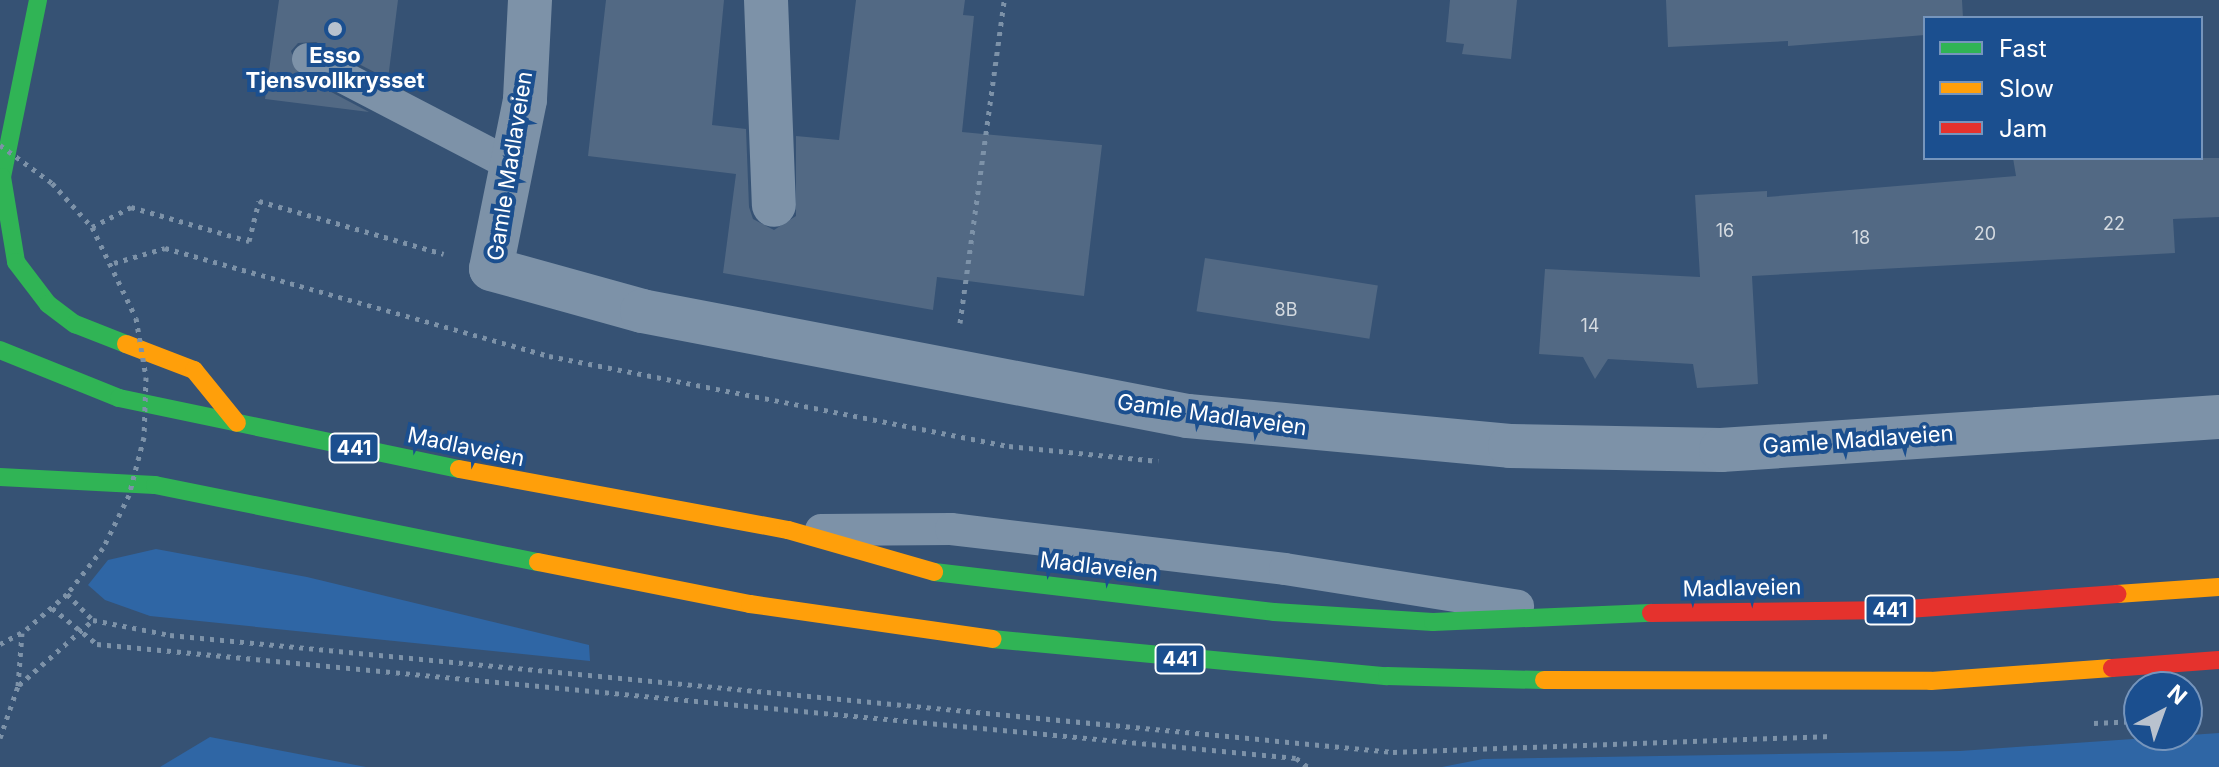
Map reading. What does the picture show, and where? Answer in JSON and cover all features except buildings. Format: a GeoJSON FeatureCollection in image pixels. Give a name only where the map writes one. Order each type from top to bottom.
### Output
{"type":"FeatureCollection","features":[{"type":"Feature","properties":{"kind":"main road"},"geometry":{"type":"LineString","coordinates":[[7,55],[36,0]]}},
{"type":"Feature","properties":{"kind":"main road"},"geometry":{"type":"LineString","coordinates":[[36,0],[2,177],[16,262],[48,304],[75,324],[194,370],[237,423]]}},
{"type":"Feature","properties":{"kind":"main road","name":"Madlaveien"},"geometry":{"type":"LineString","coordinates":[[0,350],[119,398],[629,505],[788,530],[939,573],[1274,612],[1433,622],[1560,614],[1894,610],[2219,587]]}},
{"type":"Feature","properties":{"kind":"main road","name":"441"},"geometry":{"type":"LineString","coordinates":[[0,477],[155,485],[750,604],[1059,649],[1387,676],[1693,683],[1931,681],[2219,660]]}},
{"type":"Feature","properties":{"kind":"street","name":"Gamle Madlaveien"},"geometry":{"type":"LineString","coordinates":[[530,0],[525,100],[491,269],[642,311],[1188,416],[1510,446],[1721,450],[2219,417]]}},
{"type":"Feature","properties":{"kind":"street"},"geometry":{"type":"LineString","coordinates":[[766,0],[774,205]]}},
{"type":"Feature","properties":{"kind":"lane"},"geometry":{"type":"LineString","coordinates":[[308,59],[512,165]]}},
{"type":"Feature","properties":{"kind":"lane"},"geometry":{"type":"LineString","coordinates":[[788,530],[951,529],[1375,581],[1560,614]]}},
{"type":"Feature","properties":{"kind":"path"},"geometry":{"type":"LineString","coordinates":[[954,372],[1004,0]]}},
{"type":"Feature","properties":{"kind":"path"},"geometry":{"type":"LineString","coordinates":[[0,145],[52,183],[92,227],[136,318],[146,377],[144,437],[129,495],[103,548],[52,608],[22,633],[0,644]]}},
{"type":"Feature","properties":{"kind":"path"},"geometry":{"type":"LineString","coordinates":[[92,227],[131,207],[249,241],[259,201],[491,269]]}},
{"type":"Feature","properties":{"kind":"path"},"geometry":{"type":"LineString","coordinates":[[67,594],[93,620],[170,635],[1393,752],[1850,735]]}},
{"type":"Feature","properties":{"kind":"path"},"geometry":{"type":"LineString","coordinates":[[52,608],[75,630],[97,644],[1296,758],[1308,767]]}},
{"type":"Feature","properties":{"kind":"path"},"geometry":{"type":"LineString","coordinates":[[18,686],[75,630],[93,620]]}},
{"type":"Feature","properties":{"kind":"path"},"geometry":{"type":"LineString","coordinates":[[0,738],[18,686],[22,633]]}},
{"type":"Feature","properties":{"kind":"path"},"geometry":{"type":"LineString","coordinates":[[2078,724],[2123,722]]}},
{"type":"Feature","properties":{"kind":"shaded area"},"geometry":{"type":"Polygon","coordinates":[[[156,549],[307,577],[589,645],[590,661],[150,616],[105,600],[88,585],[108,560],[156,549]]]}},
{"type":"Feature","properties":{"kind":"shaded area"},"geometry":{"type":"Polygon","coordinates":[[[2219,733],[2219,767],[1442,767],[1483,759],[1960,751],[2123,740],[2123,751],[2203,751],[2203,734],[2219,733]]]}},
{"type":"Feature","properties":{"kind":"shaded area"},"geometry":{"type":"Polygon","coordinates":[[[210,737],[366,767],[160,767],[210,737]]]}},
{"type":"Feature","properties":{"kind":"traffic: fast"},"geometry":{"type":"LineString","coordinates":[[38,0],[2,177],[16,262],[48,304],[75,324],[126,344]]}},
{"type":"Feature","properties":{"kind":"traffic: fast"},"geometry":{"type":"LineString","coordinates":[[0,350],[119,398],[459,469]]}},
{"type":"Feature","properties":{"kind":"traffic: fast"},"geometry":{"type":"LineString","coordinates":[[0,477],[155,485],[538,562]]}},
{"type":"Feature","properties":{"kind":"traffic: fast"},"geometry":{"type":"LineString","coordinates":[[934,572],[1274,612],[1433,622],[1651,613]]}},
{"type":"Feature","properties":{"kind":"traffic: fast"},"geometry":{"type":"LineString","coordinates":[[992,639],[1387,676],[1544,680]]}},
{"type":"Feature","properties":{"kind":"traffic: slow"},"geometry":{"type":"LineString","coordinates":[[126,344],[194,370],[237,423]]}},
{"type":"Feature","properties":{"kind":"traffic: slow"},"geometry":{"type":"LineString","coordinates":[[459,469],[788,530],[934,572]]}},
{"type":"Feature","properties":{"kind":"traffic: slow"},"geometry":{"type":"LineString","coordinates":[[538,562],[750,604],[992,639]]}},
{"type":"Feature","properties":{"kind":"traffic: slow"},"geometry":{"type":"LineString","coordinates":[[2117,594],[2219,587]]}},
{"type":"Feature","properties":{"kind":"traffic: slow"},"geometry":{"type":"LineString","coordinates":[[1544,680],[1931,681],[2112,668]]}},
{"type":"Feature","properties":{"kind":"traffic: jam"},"geometry":{"type":"LineString","coordinates":[[1651,613],[1894,610],[2117,594]]}},
{"type":"Feature","properties":{"kind":"traffic: jam"},"geometry":{"type":"LineString","coordinates":[[2112,668],[2219,660]]}},
{"type":"Feature","properties":{"kind":"place","name":"Esso Tjensvollkrysset"},"geometry":{"type":"Point","coordinates":[335,29]}}]}
